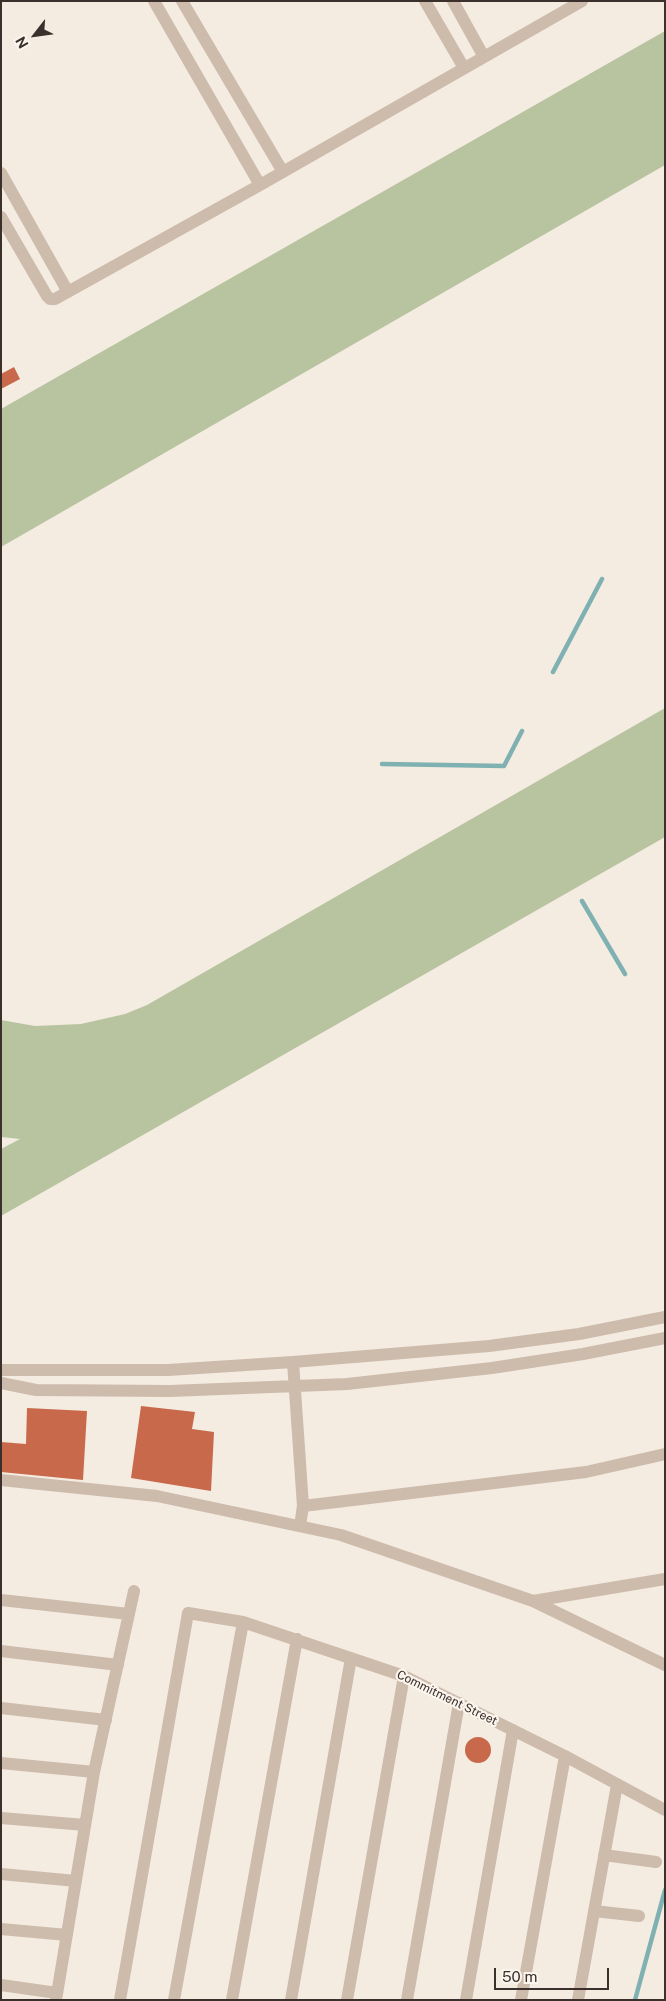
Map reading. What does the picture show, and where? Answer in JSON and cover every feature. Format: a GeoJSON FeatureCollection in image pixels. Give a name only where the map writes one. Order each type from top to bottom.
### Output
{"type":"FeatureCollection","features":[{"type":"Feature","properties":{"kind":"street"},"geometry":{"type":"LineString","coordinates":[[154,1],[260,185]]}},
{"type":"Feature","properties":{"kind":"street"},"geometry":{"type":"LineString","coordinates":[[182,1],[283,172]]}},
{"type":"Feature","properties":{"kind":"street"},"geometry":{"type":"LineString","coordinates":[[425,1],[464,68]]}},
{"type":"Feature","properties":{"kind":"street"},"geometry":{"type":"LineString","coordinates":[[452,1],[484,57]]}},
{"type":"Feature","properties":{"kind":"street"},"geometry":{"type":"LineString","coordinates":[[1,217],[50,299],[55,300],[582,1]]}},
{"type":"Feature","properties":{"kind":"street"},"geometry":{"type":"LineString","coordinates":[[1,173],[68,292]]}},
{"type":"Feature","properties":{"kind":"street"},"geometry":{"type":"LineString","coordinates":[[1,1370],[168,1370],[293,1362],[489,1346],[579,1334],[665,1317]]}},
{"type":"Feature","properties":{"kind":"street"},"geometry":{"type":"LineString","coordinates":[[1,1383],[36,1390],[170,1391],[347,1384],[492,1368],[583,1354],[665,1338]]}},
{"type":"Feature","properties":{"kind":"street"},"geometry":{"type":"LineString","coordinates":[[293,1362],[303,1506],[300,1526]]}},
{"type":"Feature","properties":{"kind":"street"},"geometry":{"type":"LineString","coordinates":[[303,1506],[586,1472],[665,1454]]}},
{"type":"Feature","properties":{"kind":"street"},"geometry":{"type":"LineString","coordinates":[[1,1480],[157,1496],[341,1535],[533,1601],[664,1662]]}},
{"type":"Feature","properties":{"kind":"street"},"geometry":{"type":"LineString","coordinates":[[533,1601],[665,1579]]}},
{"type":"Feature","properties":{"kind":"street"},"geometry":{"type":"LineString","coordinates":[[1,1985],[57,1996],[94,1772],[134,1591]]}},
{"type":"Feature","properties":{"kind":"street"},"geometry":{"type":"LineString","coordinates":[[1,1600],[130,1614]]}},
{"type":"Feature","properties":{"kind":"street","name":"Commitment Street"},"geometry":{"type":"LineString","coordinates":[[120,2000],[188,1613],[243,1622],[404,1676],[565,1756],[665,1810]]}},
{"type":"Feature","properties":{"kind":"street"},"geometry":{"type":"LineString","coordinates":[[174,2000],[243,1622]]}},
{"type":"Feature","properties":{"kind":"street"},"geometry":{"type":"LineString","coordinates":[[232,2000],[297,1639]]}},
{"type":"Feature","properties":{"kind":"street"},"geometry":{"type":"LineString","coordinates":[[1,1651],[118,1665]]}},
{"type":"Feature","properties":{"kind":"street"},"geometry":{"type":"LineString","coordinates":[[291,2000],[351,1658]]}},
{"type":"Feature","properties":{"kind":"street"},"geometry":{"type":"LineString","coordinates":[[347,2000],[404,1676]]}},
{"type":"Feature","properties":{"kind":"street"},"geometry":{"type":"LineString","coordinates":[[407,2000],[459,1703]]}},
{"type":"Feature","properties":{"kind":"street"},"geometry":{"type":"LineString","coordinates":[[1,1708],[106,1720]]}},
{"type":"Feature","properties":{"kind":"street"},"geometry":{"type":"LineString","coordinates":[[466,2000],[512,1730]]}},
{"type":"Feature","properties":{"kind":"street"},"geometry":{"type":"LineString","coordinates":[[521,2000],[565,1756]]}},
{"type":"Feature","properties":{"kind":"street"},"geometry":{"type":"LineString","coordinates":[[1,1763],[94,1772]]}},
{"type":"Feature","properties":{"kind":"street"},"geometry":{"type":"LineString","coordinates":[[578,2000],[617,1785]]}},
{"type":"Feature","properties":{"kind":"street"},"geometry":{"type":"LineString","coordinates":[[1,1818],[85,1825]]}},
{"type":"Feature","properties":{"kind":"street"},"geometry":{"type":"LineString","coordinates":[[604,1855],[656,1862]]}},
{"type":"Feature","properties":{"kind":"street"},"geometry":{"type":"LineString","coordinates":[[1,1874],[76,1881]]}},
{"type":"Feature","properties":{"kind":"street"},"geometry":{"type":"LineString","coordinates":[[594,1911],[639,1916]]}},
{"type":"Feature","properties":{"kind":"street"},"geometry":{"type":"LineString","coordinates":[[1,1929],[67,1935]]}},
{"type":"Feature","properties":{"kind":"green space"},"geometry":{"type":"Polygon","coordinates":[[[665,31],[665,165],[1,547],[1,409],[665,31]]]}},
{"type":"Feature","properties":{"kind":"green space"},"geometry":{"type":"Polygon","coordinates":[[[665,708],[665,837],[1,1216],[1,1149],[20,1139],[1,1137],[1,1020],[35,1026],[81,1024],[125,1014],[147,1005],[665,708]]]}},
{"type":"Feature","properties":{"kind":"building"},"geometry":{"type":"Polygon","coordinates":[[[14,367],[20,379],[1,389],[1,374],[14,367]]]}},
{"type":"Feature","properties":{"kind":"building"},"geometry":{"type":"Polygon","coordinates":[[[141,1406],[195,1412],[192,1429],[214,1432],[211,1491],[131,1478],[141,1406]]]}},
{"type":"Feature","properties":{"kind":"building"},"geometry":{"type":"Polygon","coordinates":[[[27,1408],[87,1411],[83,1480],[1,1472],[1,1442],[26,1444],[27,1408]]]}},
{"type":"Feature","properties":{"kind":"building"},"geometry":{"type":"Polygon","coordinates":[[[478,1737],[487,1741],[491,1750],[487,1759],[478,1763],[469,1759],[465,1750],[469,1741],[478,1737]]]}},
{"type":"Feature","properties":{"kind":"waterway"},"geometry":{"type":"LineString","coordinates":[[553,672],[602,579]]}},
{"type":"Feature","properties":{"kind":"waterway"},"geometry":{"type":"LineString","coordinates":[[382,764],[504,766],[522,731]]}},
{"type":"Feature","properties":{"kind":"waterway"},"geometry":{"type":"LineString","coordinates":[[582,901],[625,974]]}},
{"type":"Feature","properties":{"kind":"waterway"},"geometry":{"type":"LineString","coordinates":[[635,2000],[665,1890]]}}]}
